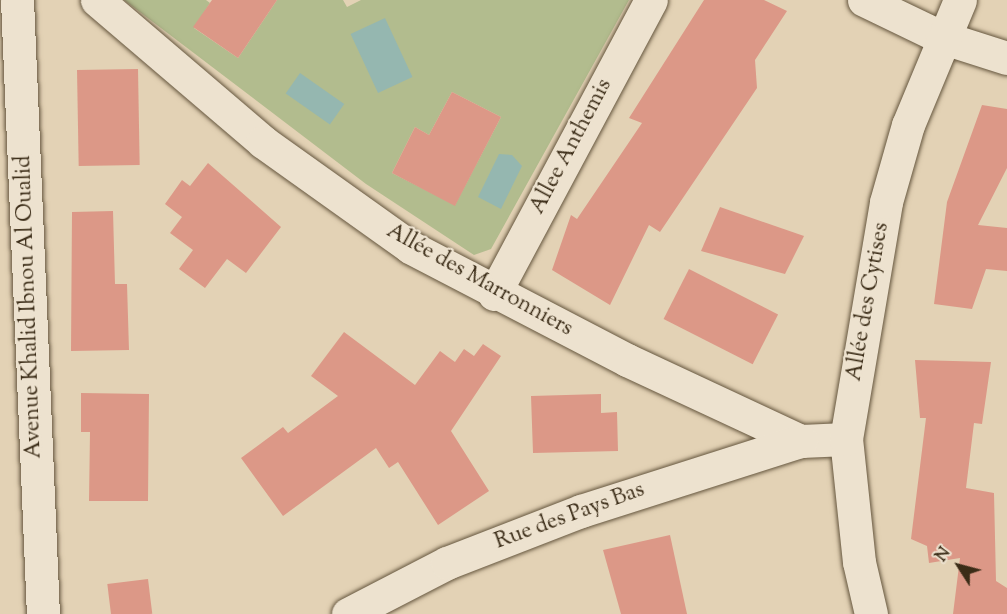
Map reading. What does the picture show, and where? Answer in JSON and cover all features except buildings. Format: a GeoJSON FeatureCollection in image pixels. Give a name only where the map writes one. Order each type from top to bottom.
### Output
{"type":"FeatureCollection","features":[{"type":"Feature","properties":{"kind":"street","name":"Avenue Khalid Ibnou Al Oualid"},"geometry":{"type":"LineString","coordinates":[[17,0],[43,614]]}},
{"type":"Feature","properties":{"kind":"street","name":"Allée des Marronniers"},"geometry":{"type":"LineString","coordinates":[[97,0],[335,196],[410,248],[494,294],[801,441],[846,439]]}},
{"type":"Feature","properties":{"kind":"street","name":"Allee Anthemis"},"geometry":{"type":"LineString","coordinates":[[494,294],[651,0]]}},
{"type":"Feature","properties":{"kind":"street"},"geometry":{"type":"LineString","coordinates":[[864,0],[941,37],[1007,58]]}},
{"type":"Feature","properties":{"kind":"street","name":"Allée des Cytises"},"geometry":{"type":"LineString","coordinates":[[871,614],[859,562],[846,439],[886,202],[941,37],[960,0]]}},
{"type":"Feature","properties":{"kind":"street","name":"Rue des Pays Bas"},"geometry":{"type":"LineString","coordinates":[[352,613],[447,563],[581,511],[801,441]]}},
{"type":"Feature","properties":{"kind":"green space"},"geometry":{"type":"Polygon","coordinates":[[[124,0],[206,0],[210,3],[194,28],[238,58],[277,0],[343,0],[347,7],[361,0],[629,0],[491,249],[474,255],[366,184],[124,0]],[[452,92],[429,135],[415,127],[392,173],[455,205],[501,117],[452,92]]]}},
{"type":"Feature","properties":{"kind":"water"},"geometry":{"type":"Polygon","coordinates":[[[385,18],[412,77],[378,93],[351,34],[385,18]]]}},
{"type":"Feature","properties":{"kind":"water"},"geometry":{"type":"Polygon","coordinates":[[[300,73],[344,104],[330,124],[286,93],[300,73]]]}},
{"type":"Feature","properties":{"kind":"water"},"geometry":{"type":"Polygon","coordinates":[[[499,154],[512,155],[522,166],[501,209],[478,197],[499,154]]]}}]}
